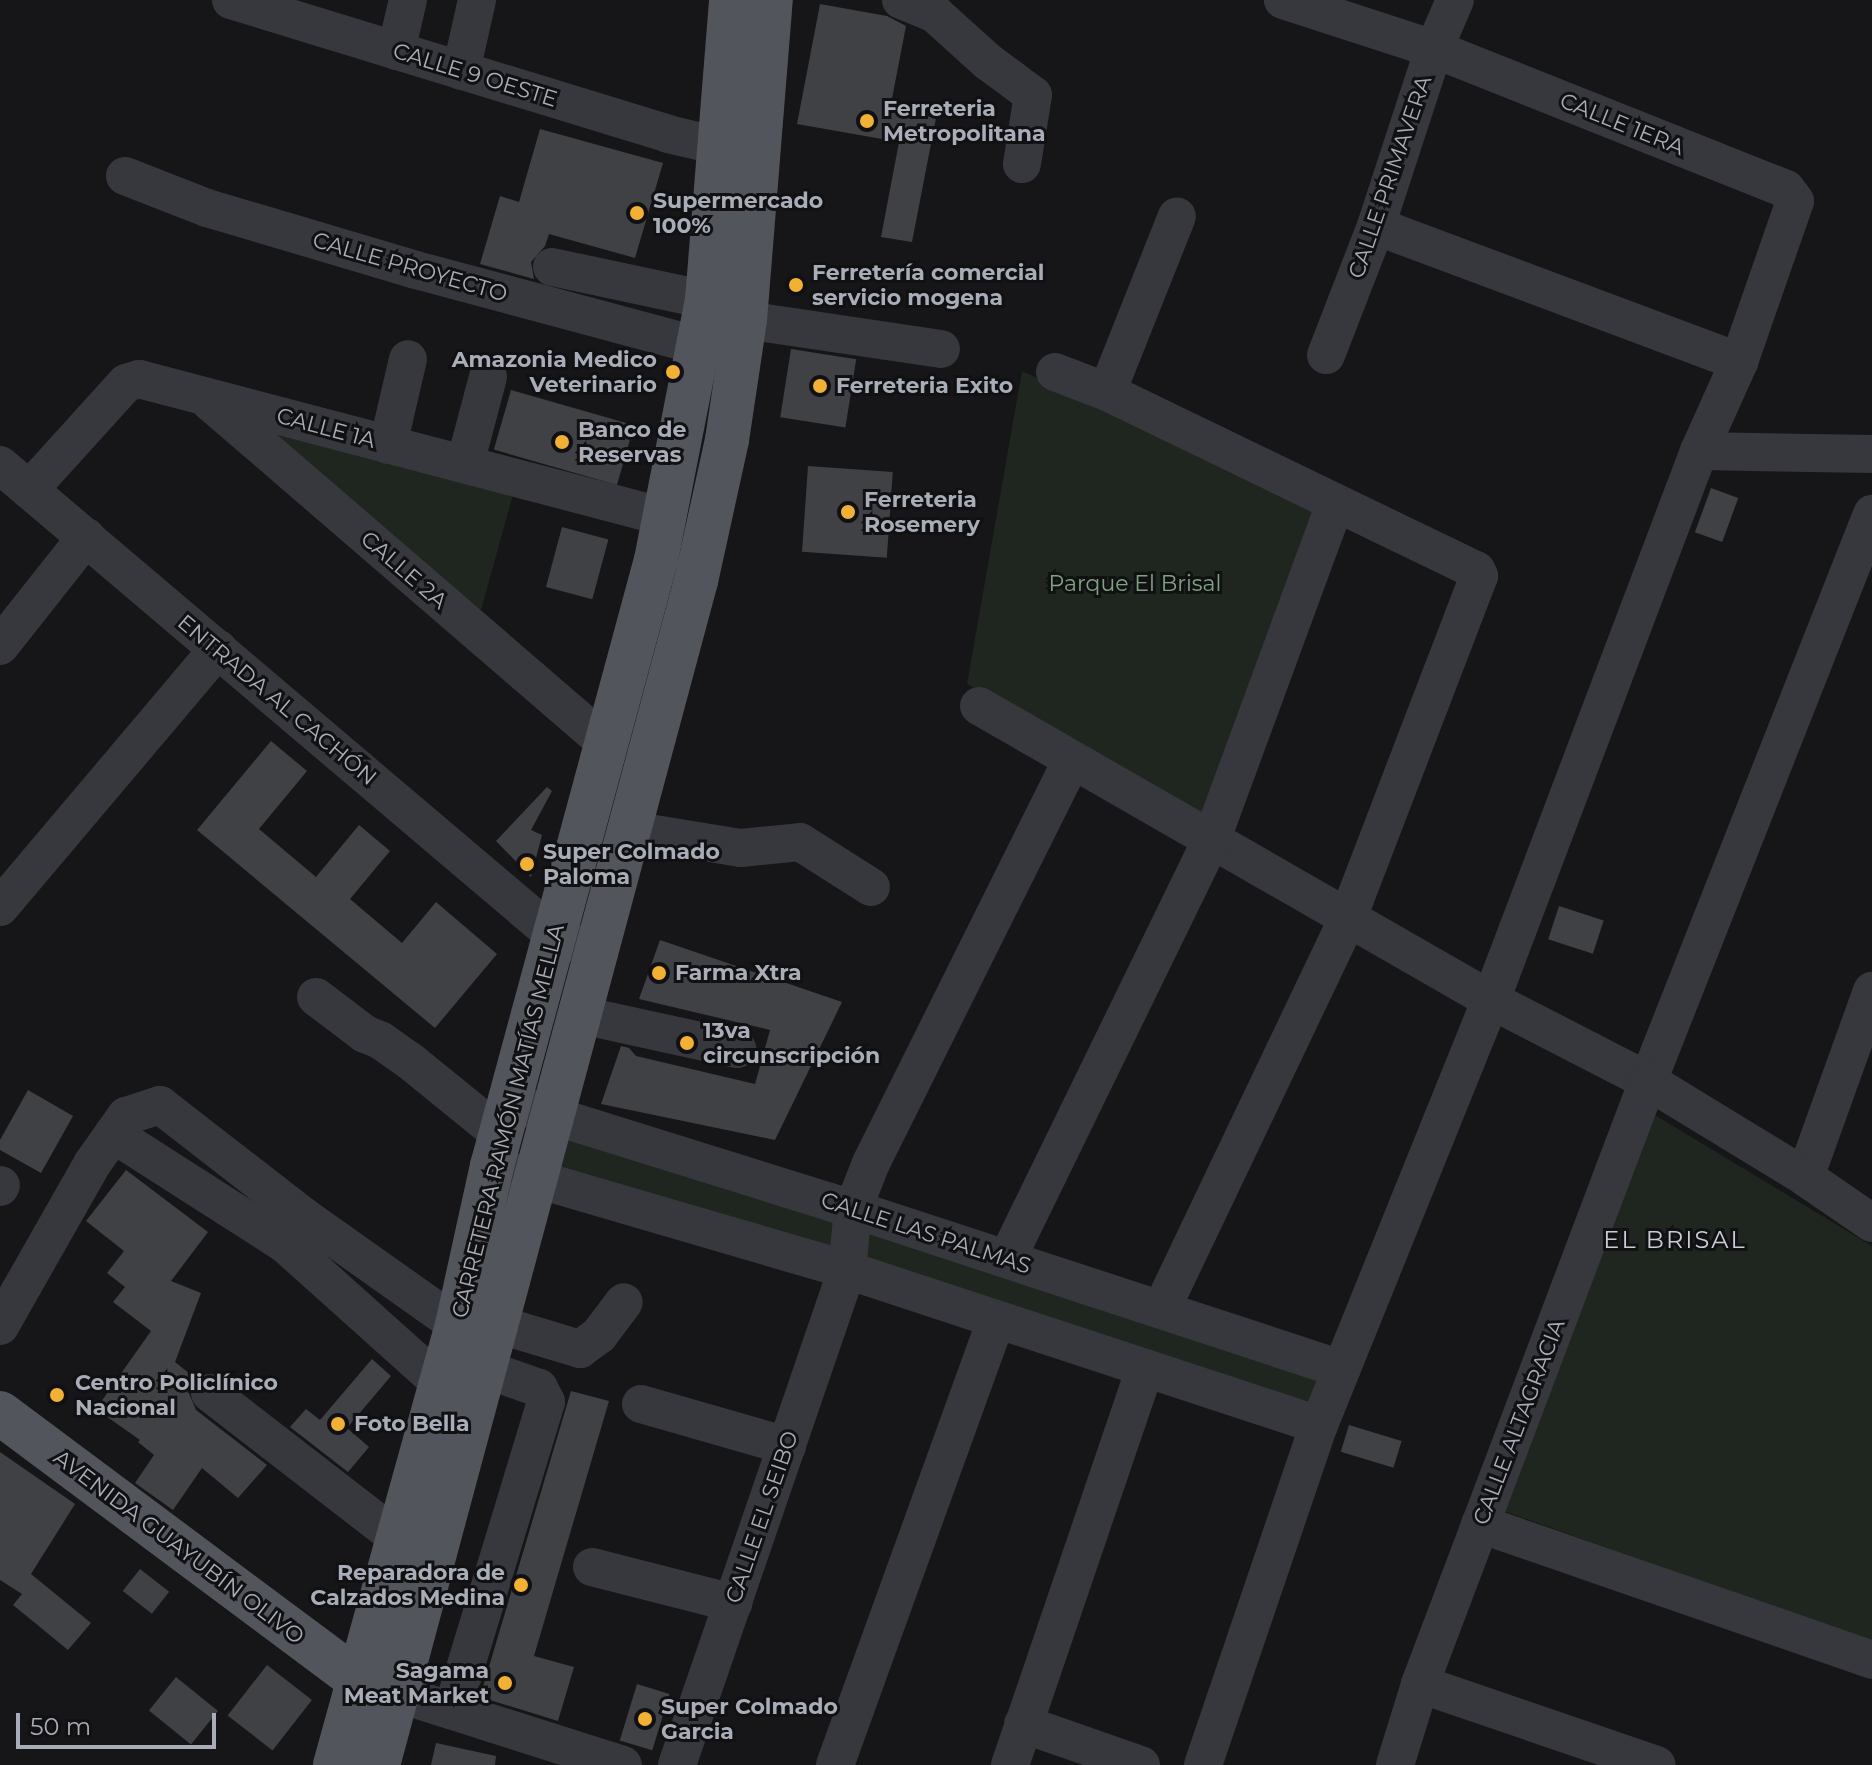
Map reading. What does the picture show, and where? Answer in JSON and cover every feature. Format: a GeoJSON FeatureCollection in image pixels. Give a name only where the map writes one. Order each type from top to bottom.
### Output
{"type":"FeatureCollection","features":[{"type":"Feature","properties":{"kind":"main road","name":"CARRETERA RAMÓN MATÍAS MELLA"},"geometry":{"type":"LineString","coordinates":[[335,1765],[378,1687],[485,1369],[477,1324],[501,1134],[665,517],[700,346],[707,300],[731,0]]}},
{"type":"Feature","properties":{"kind":"main road","name":"CARRETERA RAMÓN MATÍAS MELLA"},"geometry":{"type":"LineString","coordinates":[[378,1765],[378,1687],[396,1537],[440,1383],[477,1324],[537,1178],[696,581],[727,440],[745,320],[771,0]]}},
{"type":"Feature","properties":{"kind":"main road","name":"AVENIDA GUAYUBÍN OLIVO"},"geometry":{"type":"LineString","coordinates":[[0,1413],[378,1687]]}},
{"type":"Feature","properties":{"kind":"street","name":"CALLE 9 OESTE"},"geometry":{"type":"LineString","coordinates":[[231,0],[719,146]]}},
{"type":"Feature","properties":{"kind":"street"},"geometry":{"type":"LineString","coordinates":[[396,51],[408,0]]}},
{"type":"Feature","properties":{"kind":"street"},"geometry":{"type":"LineString","coordinates":[[461,71],[477,0]]}},
{"type":"Feature","properties":{"kind":"street"},"geometry":{"type":"LineString","coordinates":[[901,0],[935,14],[987,61],[1033,95],[1022,164]]}},
{"type":"Feature","properties":{"kind":"street","name":"CALLE 1ERA"},"geometry":{"type":"LineString","coordinates":[[1283,0],[1434,49],[1786,189],[1795,201],[1791,217],[1739,362]]}},
{"type":"Feature","properties":{"kind":"street","name":"CALLE PRIMAVERA"},"geometry":{"type":"LineString","coordinates":[[1326,355],[1376,226],[1434,49],[1455,0]]}},
{"type":"Feature","properties":{"kind":"street","name":"CALLE PROYECTO"},"geometry":{"type":"LineString","coordinates":[[125,176],[207,208],[371,257],[700,346]]}},
{"type":"Feature","properties":{"kind":"street"},"geometry":{"type":"LineString","coordinates":[[1107,392],[1177,216]]}},
{"type":"Feature","properties":{"kind":"street"},"geometry":{"type":"LineString","coordinates":[[1203,1765],[1319,1425],[1491,1000],[1699,451],[1739,362],[1376,226]]}},
{"type":"Feature","properties":{"kind":"street"},"geometry":{"type":"LineString","coordinates":[[552,267],[707,300]]}},
{"type":"Feature","properties":{"kind":"street"},"geometry":{"type":"LineString","coordinates":[[745,320],[941,349]]}},
{"type":"Feature","properties":{"kind":"street"},"geometry":{"type":"LineString","coordinates":[[388,445],[408,359]]}},
{"type":"Feature","properties":{"kind":"street"},"geometry":{"type":"LineString","coordinates":[[1055,372],[1107,392],[1476,570],[1479,576],[1348,918],[1161,1310]]}},
{"type":"Feature","properties":{"kind":"street"},"geometry":{"type":"LineString","coordinates":[[465,464],[488,377]]}},
{"type":"Feature","properties":{"kind":"street","name":"CALLE 1A"},"geometry":{"type":"LineString","coordinates":[[29,490],[126,383],[139,379],[665,517]]}},
{"type":"Feature","properties":{"kind":"street","name":"CALLE 2A"},"geometry":{"type":"LineString","coordinates":[[202,395],[607,744]]}},
{"type":"Feature","properties":{"kind":"street"},"geometry":{"type":"LineString","coordinates":[[1699,451],[1872,454]]}},
{"type":"Feature","properties":{"kind":"street","name":"ENTRADA AL CACHÓN"},"geometry":{"type":"LineString","coordinates":[[0,465],[554,935],[598,952]]}},
{"type":"Feature","properties":{"kind":"street"},"geometry":{"type":"LineString","coordinates":[[1007,1259],[1211,841],[1335,504]]}},
{"type":"Feature","properties":{"kind":"street","name":"CALLE ALTAGRACIA"},"geometry":{"type":"LineString","coordinates":[[1395,1765],[1420,1684],[1648,1081],[1872,514]]}},
{"type":"Feature","properties":{"kind":"street"},"geometry":{"type":"LineString","coordinates":[[0,646],[86,537]]}},
{"type":"Feature","properties":{"kind":"street"},"geometry":{"type":"LineString","coordinates":[[0,907],[218,649]]}},
{"type":"Feature","properties":{"kind":"street"},"geometry":{"type":"LineString","coordinates":[[979,706],[1491,1000],[1648,1081],[1805,1177],[1872,1223]]}},
{"type":"Feature","properties":{"kind":"street","name":"CALLE EL SEIBO"},"geometry":{"type":"LineString","coordinates":[[677,1765],[847,1270],[853,1209],[871,1163],[1071,761]]}},
{"type":"Feature","properties":{"kind":"street"},"geometry":{"type":"LineString","coordinates":[[630,830],[741,848],[800,842],[871,887]]}},
{"type":"Feature","properties":{"kind":"street"},"geometry":{"type":"LineString","coordinates":[[1805,1177],[1872,991]]}},
{"type":"Feature","properties":{"kind":"street"},"geometry":{"type":"LineString","coordinates":[[316,997],[365,1034],[380,1040],[410,1061],[501,1134],[537,1178],[847,1270],[1319,1425]]}},
{"type":"Feature","properties":{"kind":"street"},"geometry":{"type":"LineString","coordinates":[[581,1015],[737,1049]]}},
{"type":"Feature","properties":{"kind":"street"},"geometry":{"type":"LineString","coordinates":[[0,1326],[92,1164],[126,1116],[160,1105],[294,1230],[440,1383]]}},
{"type":"Feature","properties":{"kind":"street","name":"CALLE LAS PALMAS"},"geometry":{"type":"LineString","coordinates":[[501,1134],[553,1115],[853,1209],[1341,1369]]}},
{"type":"Feature","properties":{"kind":"street"},"geometry":{"type":"LineString","coordinates":[[113,1134],[477,1324],[580,1349],[599,1335],[624,1302]]}},
{"type":"Feature","properties":{"kind":"street"},"geometry":{"type":"LineString","coordinates":[[835,1765],[996,1320]]}},
{"type":"Feature","properties":{"kind":"street"},"geometry":{"type":"LineString","coordinates":[[453,1708],[546,1402],[539,1388],[485,1369]]}},
{"type":"Feature","properties":{"kind":"street"},"geometry":{"type":"LineString","coordinates":[[1010,1765],[1145,1369]]}},
{"type":"Feature","properties":{"kind":"street"},"geometry":{"type":"LineString","coordinates":[[210,1393],[396,1537]]}},
{"type":"Feature","properties":{"kind":"street"},"geometry":{"type":"LineString","coordinates":[[641,1404],[787,1446]]}},
{"type":"Feature","properties":{"kind":"street"},"geometry":{"type":"LineString","coordinates":[[1480,1524],[1872,1660]]}},
{"type":"Feature","properties":{"kind":"street"},"geometry":{"type":"LineString","coordinates":[[592,1567],[733,1603]]}},
{"type":"Feature","properties":{"kind":"street"},"geometry":{"type":"LineString","coordinates":[[1420,1684],[1656,1765]]}},
{"type":"Feature","properties":{"kind":"street"},"geometry":{"type":"LineString","coordinates":[[378,1687],[453,1708],[623,1765]]}},
{"type":"Feature","properties":{"kind":"street"},"geometry":{"type":"LineString","coordinates":[[1023,1724],[1141,1765]]}},
{"type":"Feature","properties":{"kind":"green space","name":"Parque El Brisal"},"geometry":{"type":"Polygon","coordinates":[[[1022,371],[1321,505],[1203,820],[967,684],[1022,371]]]}},
{"type":"Feature","properties":{"kind":"green space"},"geometry":{"type":"Polygon","coordinates":[[[244,415],[514,491],[481,610],[244,415]]]}},
{"type":"Feature","properties":{"kind":"green space"},"geometry":{"type":"Polygon","coordinates":[[[1648,1111],[1872,1246],[1872,1642],[1501,1510],[1648,1111]]]}},
{"type":"Feature","properties":{"kind":"green space"},"geometry":{"type":"Polygon","coordinates":[[[570,1133],[1318,1376],[1307,1411],[559,1168],[570,1133]]]}},
{"type":"Feature","properties":{"kind":"building","name":"Ferreteria Metropolitana"},"geometry":{"type":"Polygon","coordinates":[[[820,4],[887,16],[906,26],[890,109],[936,118],[912,242],[881,237],[899,142],[797,124],[820,4]]]}},
{"type":"Feature","properties":{"kind":"building"},"geometry":{"type":"Polygon","coordinates":[[[540,129],[663,163],[635,258],[549,234],[545,246],[531,262],[534,279],[480,264],[500,196],[519,202],[540,129]]]}},
{"type":"Feature","properties":{"kind":"building","name":"Ferreteria Exito"},"geometry":{"type":"Polygon","coordinates":[[[791,349],[856,359],[845,427],[780,417],[791,349]]]}},
{"type":"Feature","properties":{"kind":"building","name":"Banco de Reservas"},"geometry":{"type":"Polygon","coordinates":[[[511,390],[634,425],[617,485],[494,450],[511,390]]]}},
{"type":"Feature","properties":{"kind":"building","name":"Ferreteria Rosemery"},"geometry":{"type":"Polygon","coordinates":[[[808,466],[893,472],[887,558],[802,552],[808,466]]]}},
{"type":"Feature","properties":{"kind":"building"},"geometry":{"type":"Polygon","coordinates":[[[1711,488],[1738,498],[1722,542],[1695,532],[1711,488]]]}},
{"type":"Feature","properties":{"kind":"building"},"geometry":{"type":"Polygon","coordinates":[[[562,527],[608,539],[592,599],[546,587],[562,527]]]}},
{"type":"Feature","properties":{"kind":"building"},"geometry":{"type":"Polygon","coordinates":[[[271,741],[307,771],[259,829],[316,877],[359,825],[390,851],[350,899],[402,943],[436,902],[497,954],[435,1028],[197,830],[271,741]]]}},
{"type":"Feature","properties":{"kind":"building"},"geometry":{"type":"Polygon","coordinates":[[[547,787],[552,791],[531,830],[542,835],[531,877],[496,841],[547,787]]]}},
{"type":"Feature","properties":{"kind":"building"},"geometry":{"type":"Polygon","coordinates":[[[1559,906],[1604,921],[1593,954],[1548,939],[1559,906]]]}},
{"type":"Feature","properties":{"kind":"building"},"geometry":{"type":"Polygon","coordinates":[[[660,940],[842,1002],[775,1140],[601,1104],[621,1046],[629,1048],[636,1056],[755,1084],[770,1030],[639,999],[660,940]]]}},
{"type":"Feature","properties":{"kind":"building"},"geometry":{"type":"Polygon","coordinates":[[[28,1090],[73,1116],[41,1173],[0,1150],[0,1140],[28,1090]]]}},
{"type":"Feature","properties":{"kind":"building"},"geometry":{"type":"Polygon","coordinates":[[[126,1170],[208,1232],[171,1281],[201,1293],[175,1362],[195,1378],[188,1391],[196,1410],[267,1465],[238,1498],[202,1468],[173,1510],[135,1483],[154,1455],[138,1442],[140,1440],[96,1409],[151,1331],[113,1302],[125,1287],[107,1273],[124,1251],[86,1221],[126,1170]]]}},
{"type":"Feature","properties":{"kind":"building","name":"Foto Bella"},"geometry":{"type":"Polygon","coordinates":[[[372,1359],[391,1376],[347,1428],[369,1447],[348,1472],[290,1427],[306,1409],[320,1420],[372,1359]]]}},
{"type":"Feature","properties":{"kind":"building"},"geometry":{"type":"Polygon","coordinates":[[[571,1391],[609,1401],[534,1656],[574,1667],[558,1721],[480,1697],[571,1391]]]}},
{"type":"Feature","properties":{"kind":"building"},"geometry":{"type":"Polygon","coordinates":[[[1349,1425],[1402,1441],[1393,1468],[1341,1452],[1349,1425]]]}},
{"type":"Feature","properties":{"kind":"building"},"geometry":{"type":"Polygon","coordinates":[[[0,1452],[75,1504],[31,1574],[91,1623],[68,1650],[13,1605],[22,1594],[0,1580],[0,1452]]]}},
{"type":"Feature","properties":{"kind":"building"},"geometry":{"type":"Polygon","coordinates":[[[140,1569],[169,1592],[152,1614],[123,1591],[140,1569]]]}},
{"type":"Feature","properties":{"kind":"building"},"geometry":{"type":"Polygon","coordinates":[[[267,1665],[312,1700],[273,1751],[228,1715],[267,1665]]]}},
{"type":"Feature","properties":{"kind":"building"},"geometry":{"type":"Polygon","coordinates":[[[176,1677],[218,1711],[191,1744],[149,1710],[176,1677]]]}},
{"type":"Feature","properties":{"kind":"building","name":"Super Colmado Garcia"},"geometry":{"type":"Polygon","coordinates":[[[637,1684],[670,1694],[652,1750],[620,1740],[637,1684]]]}},
{"type":"Feature","properties":{"kind":"building"},"geometry":{"type":"Polygon","coordinates":[[[436,1743],[496,1756],[495,1765],[431,1765],[436,1743]]]}},
{"type":"Feature","properties":{"kind":"place","name":"Ferreteria Metropolitana"},"geometry":{"type":"Point","coordinates":[867,121]}},
{"type":"Feature","properties":{"kind":"place","name":"Supermercado 100%"},"geometry":{"type":"Point","coordinates":[637,213]}},
{"type":"Feature","properties":{"kind":"place","name":"Ferretería comercial servicio mogena"},"geometry":{"type":"Point","coordinates":[796,285]}},
{"type":"Feature","properties":{"kind":"place","name":"Amazonia Medico Veterinario"},"geometry":{"type":"Point","coordinates":[673,372]}},
{"type":"Feature","properties":{"kind":"place","name":"Ferreteria Exito"},"geometry":{"type":"Point","coordinates":[820,386]}},
{"type":"Feature","properties":{"kind":"place","name":"Banco de Reservas"},"geometry":{"type":"Point","coordinates":[562,442]}},
{"type":"Feature","properties":{"kind":"place","name":"Ferreteria Rosemery"},"geometry":{"type":"Point","coordinates":[848,512]}},
{"type":"Feature","properties":{"kind":"place","name":"Super Colmado Paloma"},"geometry":{"type":"Point","coordinates":[527,864]}},
{"type":"Feature","properties":{"kind":"place","name":"Farma Xtra"},"geometry":{"type":"Point","coordinates":[659,973]}},
{"type":"Feature","properties":{"kind":"place","name":"13va circunscripción"},"geometry":{"type":"Point","coordinates":[687,1043]}},
{"type":"Feature","properties":{"kind":"place","name":"Centro Policlínico Nacional"},"geometry":{"type":"Point","coordinates":[57,1395]}},
{"type":"Feature","properties":{"kind":"place","name":"Foto Bella"},"geometry":{"type":"Point","coordinates":[338,1424]}},
{"type":"Feature","properties":{"kind":"place","name":"Reparadora de Calzados Medina"},"geometry":{"type":"Point","coordinates":[521,1585]}},
{"type":"Feature","properties":{"kind":"place","name":"Sagama Meat Market"},"geometry":{"type":"Point","coordinates":[505,1683]}},
{"type":"Feature","properties":{"kind":"place","name":"Super Colmado Garcia"},"geometry":{"type":"Point","coordinates":[645,1719]}},
{"type":"Feature","properties":{"kind":"district","name":"EL BRISAL"},"geometry":{"type":"Point","coordinates":[1675,1240]}}]}
